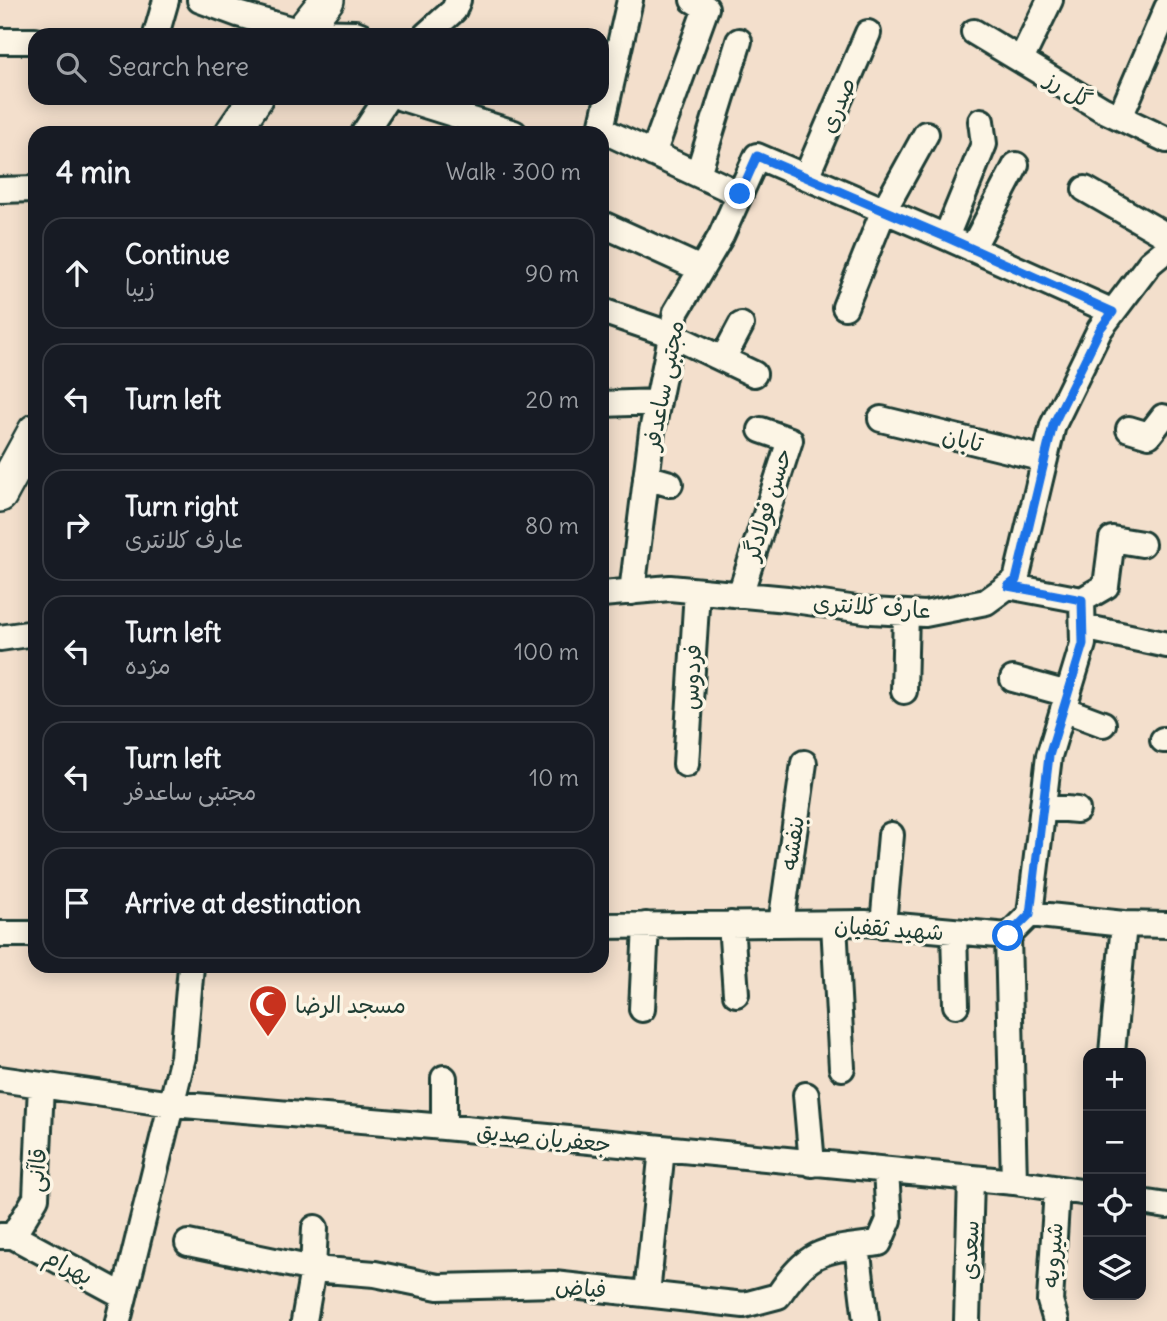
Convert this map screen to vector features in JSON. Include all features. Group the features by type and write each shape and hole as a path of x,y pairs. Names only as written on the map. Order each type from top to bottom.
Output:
{"main road":[{"path":"304,28 327,0"},
{"path":"237,126 251,105"},
{"path":"0,495 28,444"}],"street":[{"path":"158,28 166,0"},
{"path":"200,0 284,28"},
{"path":"434,28 454,10 458,0"},
{"path":"609,92 630,0"},
{"path":"653,154 706,8 693,0"},
{"path":"1021,60 1050,0"},
{"path":"1120,117 1167,8"},
{"name":"گل رز","path":"974,32 1120,117 1167,140"},
{"name":"صدری","path":"806,177 868,33"},
{"path":"0,41 28,41"},
{"path":"698,174 739,41"},
{"path":"369,126 382,105"},
{"path":"424,105 492,126"},
{"path":"601,126 606,105"},
{"path":"946,237 984,144 981,121"},
{"path":"845,307 884,210 926,134"},
{"path":"609,135 740,194"},
{"name":"مجتبی ساعدفر","path":"632,592 646,477 676,312 721,236 757,156 806,177"},
{"path":"972,249 1016,165"},
{"path":"806,177 1113,312"},
{"path":"0,190 28,189"},
{"path":"1084,190 1167,236"},
{"path":"609,227 701,270"},
{"path":"1008,586 1016,580 1053,425 1100,329 1150,263 1167,249"},
{"path":"609,313 672,335 754,374"},
{"path":"723,359 741,325"},
{"path":"609,404 658,402"},
{"path":"1129,429 1149,435 1166,414"},
{"name":"تابان","path":"881,419 1045,459"},
{"name":"حسن فولادگر","path":"740,595 790,440 761,430"},
{"path":"646,477 670,484"},
{"path":"1008,586 1082,600 1106,586 1112,539 1142,544"},
{"name":"عارف کلانتری","path":"609,594 670,588 925,614 986,602 1008,586"},
{"name":"فردوس","path":"686,764 696,591"},
{"path":"1014,1182 1008,936 1030,914 1049,756 1083,644 1082,600"},
{"path":"904,691 906,613"},
{"path":"1083,627 1167,645"},
{"path":"0,638 28,634"},
{"path":"1013,679 1065,701 1103,724"},
{"name":"بنفشه","path":"781,924 804,763"},
{"path":"1043,807 1077,810"},
{"path":"883,925 891,835"},
{"path":"1030,914 1124,924 1167,925"},
{"path":"834,923 842,1068"},
{"name":"شهید ثقفیان","path":"609,926 834,923 1008,936"},
{"path":"731,924 736,993"},
{"path":"1112,1048 1124,924"},
{"path":"642,1009 646,925"},
{"path":"954,932 956,1005"},
{"path":"0,934 28,934"},
{"path":"118,1321 183,1057 190,973"},
{"path":"443,1127 444,1078"},
{"name":"جعفریان صدیق","path":"0,1079 172,1104 1014,1182 1083,1192"},
{"name":"قاآنی","path":"6,1236 36,1198 41,1085"},
{"path":"806,1095 813,1164"},
{"path":"647,1294 662,1149"},
{"name":"فیاض","path":"188,1243 313,1269 375,1274 438,1287 554,1283 744,1305 778,1296 791,1276 813,1256 879,1243 889,1220 886,1171"},
{"name":"سعدی","path":"967,1321 971,1178"},
{"name":"شیرویه","path":"1056,1321 1050,1301 1057,1189"},
{"path":"1146,1203 1167,1206"},
{"path":"304,1321 313,1269 315,1228"},
{"name":"بهرام","path":"6,1236 124,1296"},
{"path":"857,1246 866,1321"}],"place":[{"name":"مسجد الرضا","path":"268,1038"}],"route":[{"path":"740,194 757,156 1113,312 1100,329 1053,425 1016,580 1008,586 1082,600 1083,644 1049,756 1030,914 1008,936"}]}
